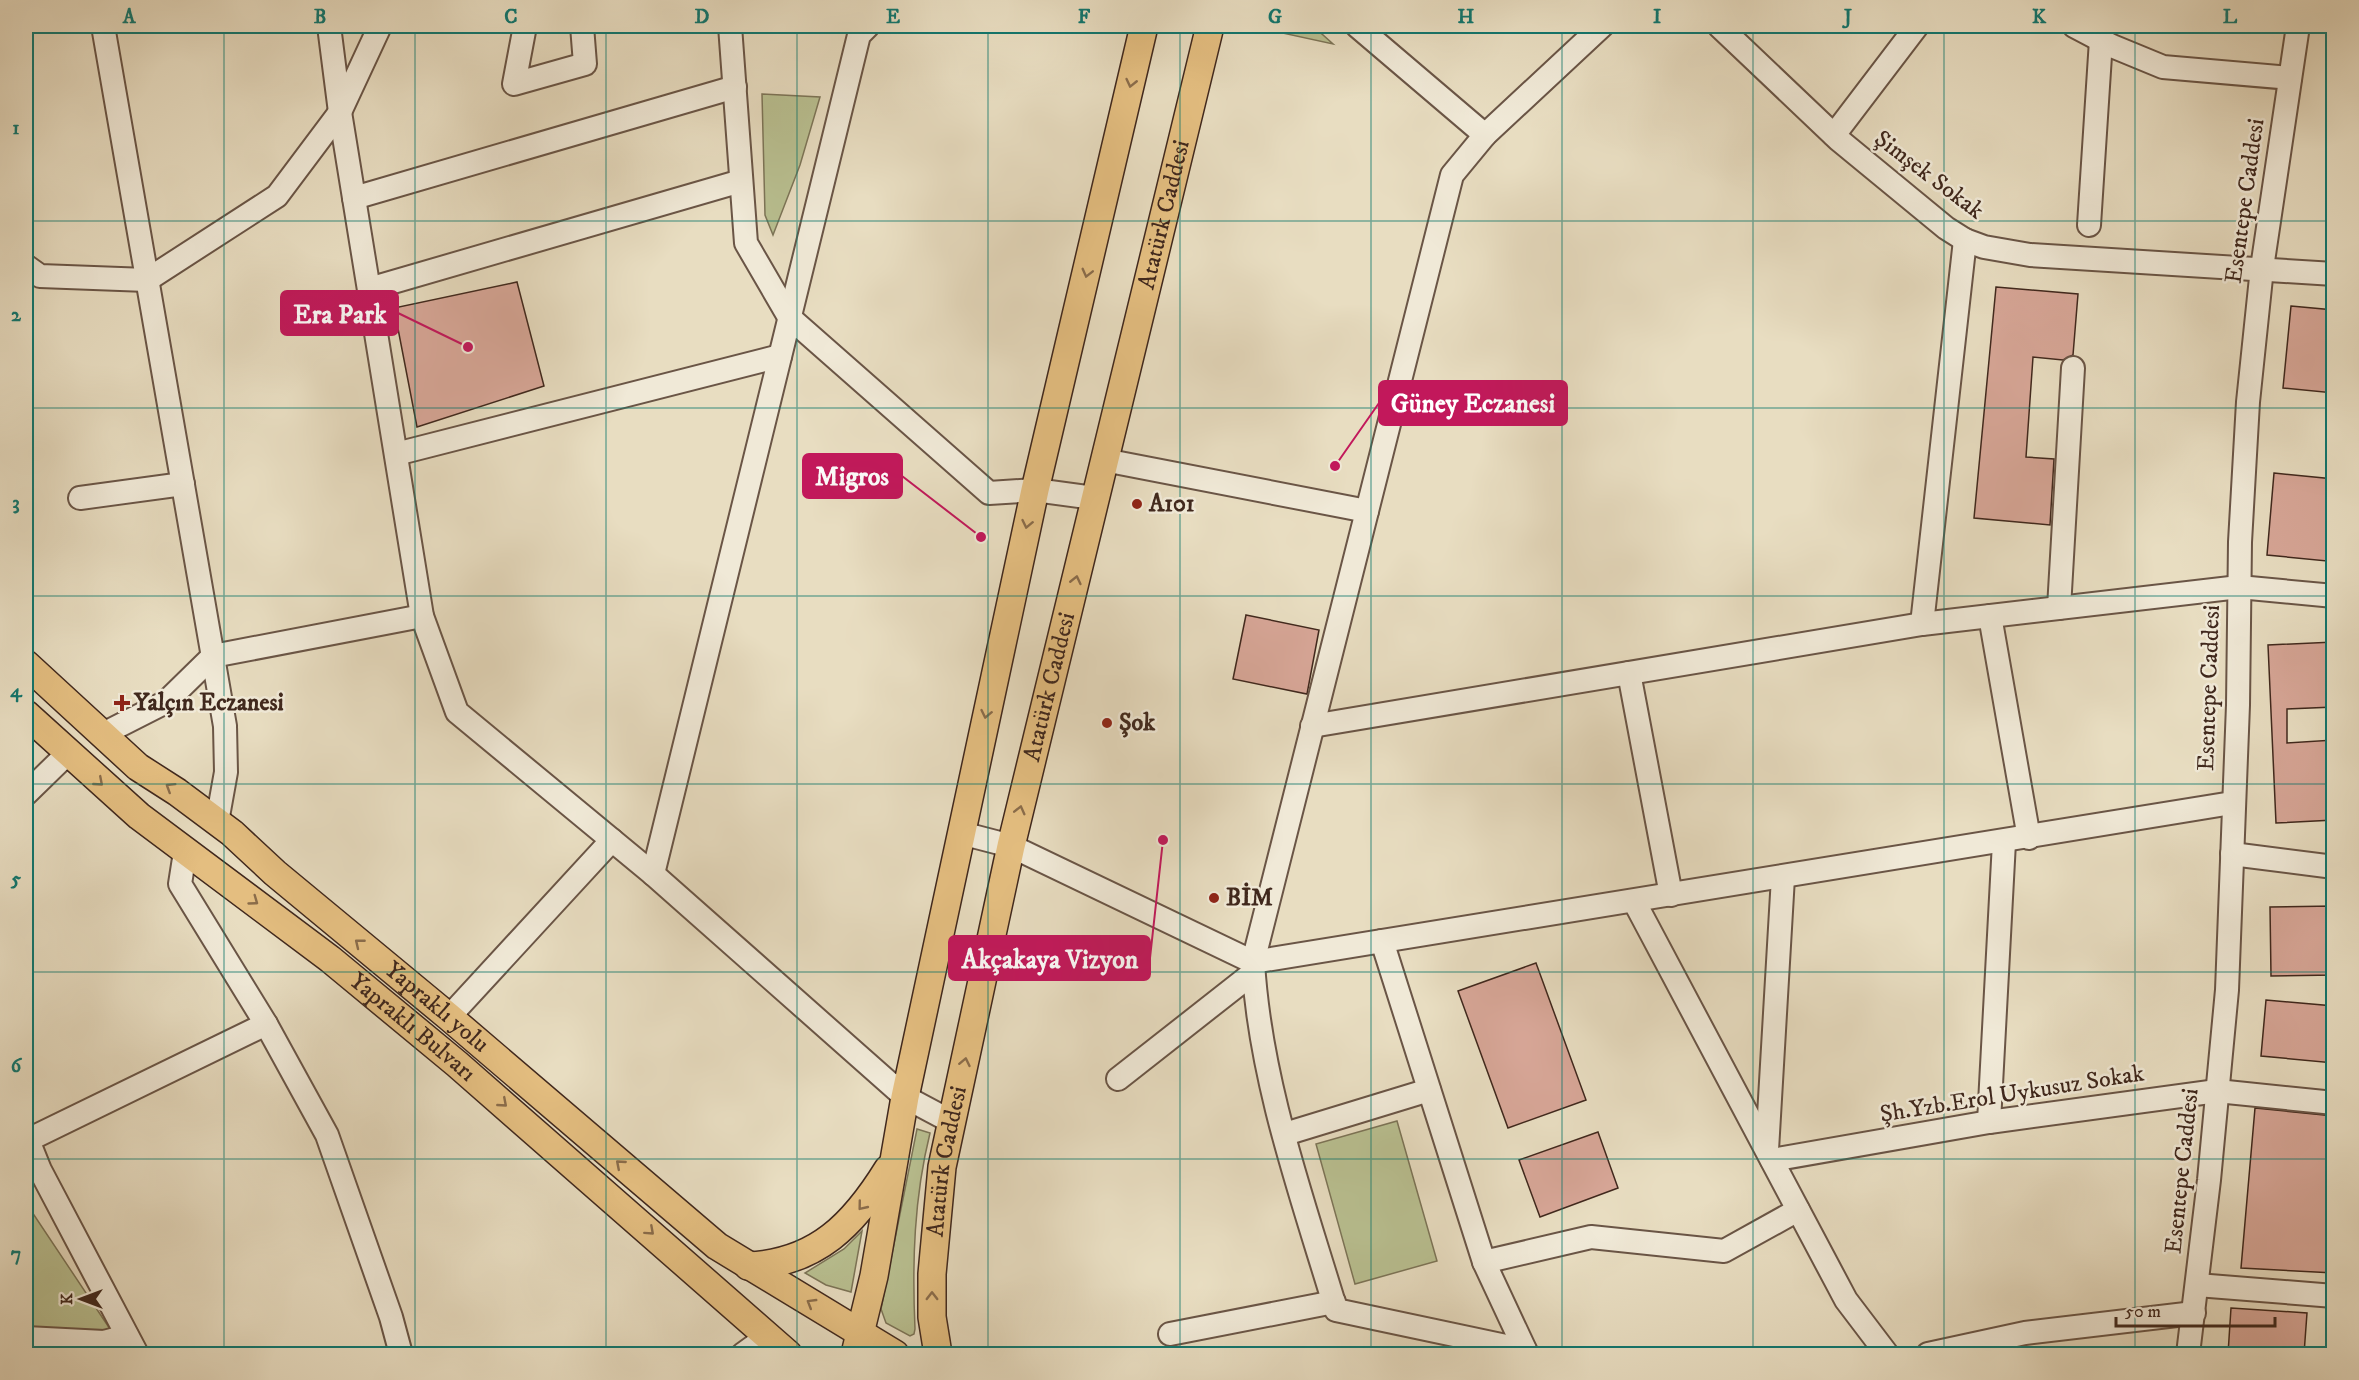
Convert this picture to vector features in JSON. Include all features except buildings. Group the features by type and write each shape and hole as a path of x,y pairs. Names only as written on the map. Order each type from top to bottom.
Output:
{"main road":[{"path":"895,1354 858,1344 905,1097 1035,490 1144,26"},
{"name":"Atatürk Caddesi","path":"938,1354 932,1317 932,1274 938,1193 952,1122 1011,846 1210,26"},
{"name":"Yapraklı yolu","path":"26,664 100,735 138,767 218,822 717,1246 858,1344"},
{"name":"Yapraklı Bulvarı","path":"26,714 182,850 330,959 457,1064 788,1354"},
{"path":"182,850 218,822"},
{"path":"207,868 218,822"},
{"path":"748,1266 785,1262 827,1240 863,1205 894,1157"}],"street":[{"path":"103,26 225,726 226,772 218,822"},
{"path":"329,26 340,112 422,615 457,712 653,874 905,1097 952,1122"},
{"path":"26,266 40,276 147,280 277,196 340,112 380,26"},
{"path":"525,26 514,84 585,64 582,26"},
{"path":"730,26 746,243 789,317 989,493 1035,490 1094,498"},
{"path":"653,874 859,35 868,26"},
{"path":"1357,26 1485,135"},
{"path":"1526,1352 1336,1310 1285,1134 1257,1020 1253,967 1452,175 1485,135 1602,26"},
{"name":"Şimşek Sokak","path":"1719,26 1834,135 1899,191 1965,240 1984,247 2030,255 2334,274"},
{"path":"1834,135 1917,26"},
{"path":"2074,26 2163,67 2290,78"},
{"name":"Esentepe Caddesi","path":"2188,1354 2227,990 2239,587 2248,402 2262,268 2298,26"},
{"path":"2089,225 2101,40"},
{"path":"354,198 735,87"},
{"path":"369,289 741,181"},
{"path":"1922,624 1965,240"},
{"path":"396,454 780,356"},
{"path":"2059,608 2073,368"},
{"path":"1104,460 1367,511"},
{"path":"80,498 183,484"},
{"path":"1312,726 1922,624 2239,587 2334,596"},
{"path":"100,735 166,702 213,656 422,615"},
{"path":"1990,616 2029,838"},
{"path":"1629,673 1671,895"},
{"path":"26,794 68,753"},
{"path":"1118,1079 1253,967 1382,941 2029,838 2232,803"},
{"path":"961,833 1011,846 1253,967"},
{"path":"449,1017 612,840"},
{"path":"1989,1122 2004,842"},
{"path":"182,850 180,884 266,1024 327,1135 391,1317 400,1354"},
{"path":"2232,854 2334,867"},
{"path":"1770,1156 1783,877"},
{"path":"1634,901 1846,1300 1887,1354"},
{"path":"1382,941 1484,1262 1526,1352"},
{"path":"132,1345 40,1170 27,1137 266,1024"},
{"path":"1285,1134 1429,1090"},
{"name":"Şh.Yzb.Erol Uykusuz Sokak","path":"1770,1156 1989,1122 2217,1091 2334,1103"},
{"path":"1484,1262 1591,1237 1724,1251 1798,1210"},
{"path":"2197,1285 2334,1296"},
{"path":"1170,1334 1334,1302"},
{"path":"1928,1354 2025,1333 2194,1313"},
{"path":"743,1354 768,1336"},
{"path":"26,1338 132,1345"}],"green space":[{"path":"1251,26 1313,26 1333,44"},
{"path":"762,94 820,97 800,165 773,235 765,215"},
{"path":"1397,1121 1437,1261 1355,1284 1316,1144"},
{"path":"917,1129 930,1133 917,1206 914,1255 915,1329 914,1334 910,1336 886,1323 881,1309"},
{"path":"26,1203 124,1350 126,1354 26,1354"},
{"path":"862,1231 851,1292 826,1285 805,1273 844,1249"}],"place":[{"name":"Era Park","path":"468,347"},
{"name":"Güney Eczanesi","path":"1335,466"},
{"name":"A101","path":"1137,504"},
{"name":"Migros","path":"981,537"},
{"name":"Yalçın Eczanesi","path":"122,703"},
{"name":"Şok","path":"1107,723"},
{"name":"Akçakaya Vizyon","path":"1163,840"},
{"name":"BİM","path":"1214,898"}]}
